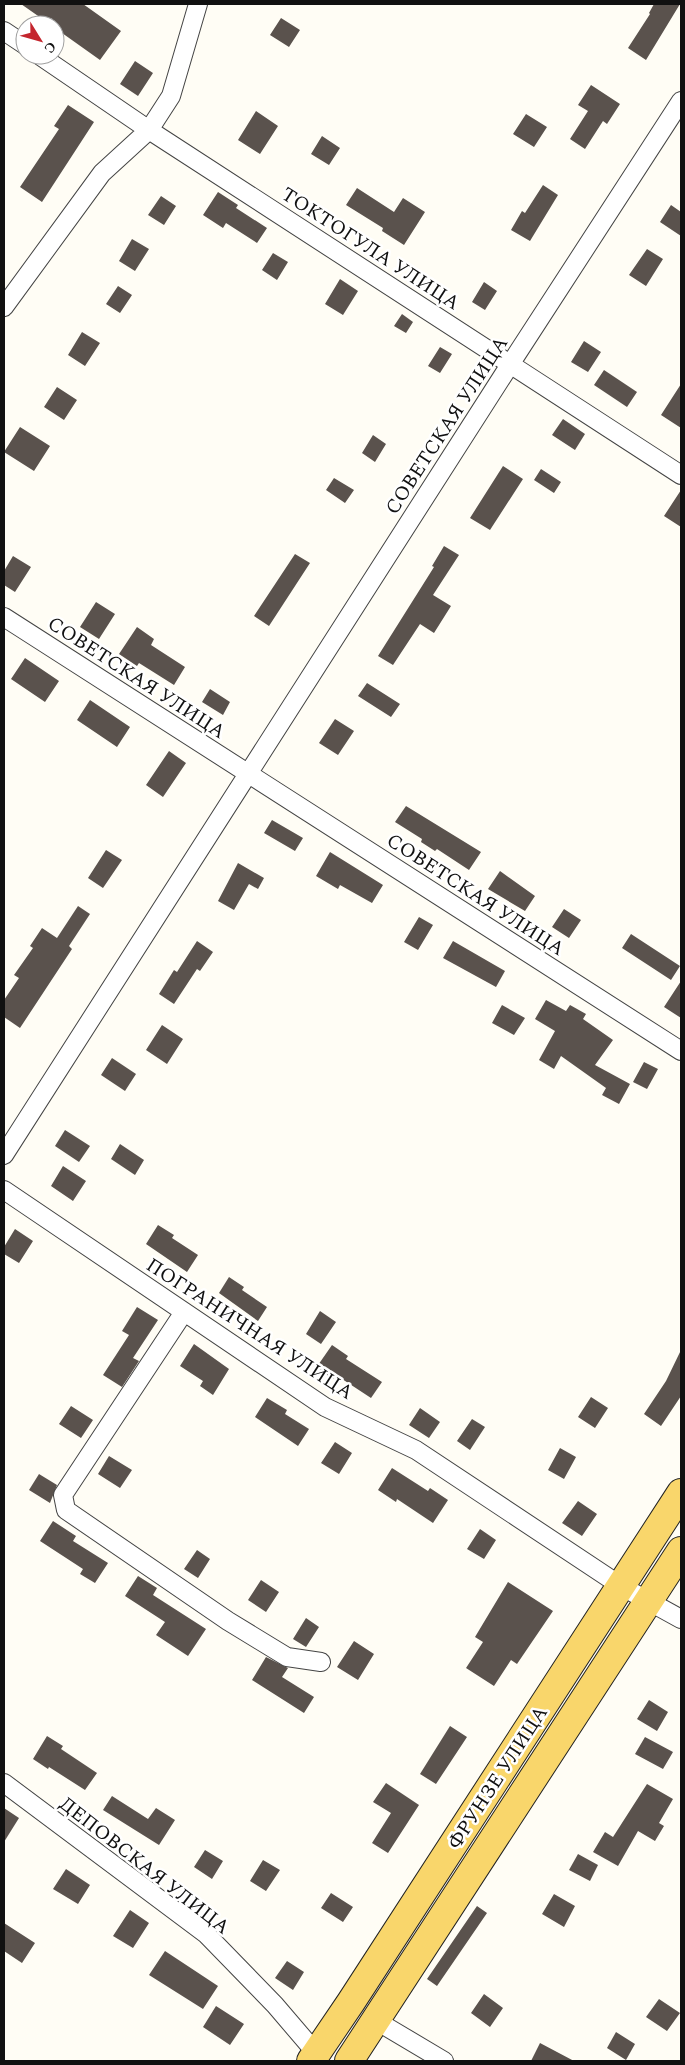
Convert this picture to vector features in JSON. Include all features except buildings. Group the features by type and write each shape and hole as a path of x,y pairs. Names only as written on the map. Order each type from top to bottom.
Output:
{"main road":[{"name":"ФРУНЗЕ УЛИЦА","path":"313,2057 352,2002 681,1492"},
{"name":"ФРУНЗЕ УЛИЦА","path":"349,2061 681,1551"}],"street":[{"path":"4,307 102,173 149,130 171,96 198,4"},
{"path":"4,31 15,38"},
{"name":"ТОКТОГУЛА УЛИЦА","path":"54,65 149,130 681,475"},
{"name":"СОВЕТСКАЯ УЛИЦА","path":"4,1154 681,101"},
{"name":"СОВЕТСКАЯ УЛИЦА","path":"4,617 681,1051"},
{"name":"ПОГРАНИЧНАЯ УЛИЦА","path":"4,1190 325,1407 416,1450 620,1586 681,1619"},
{"path":"184,1312 63,1495 66,1510 228,1621 287,1657 321,1662"},
{"name":"ДЕПОВСКАЯ УЛИЦА","path":"4,1783 206,1934 275,2005 313,2057"},
{"path":"375,2020 444,2061"}]}
